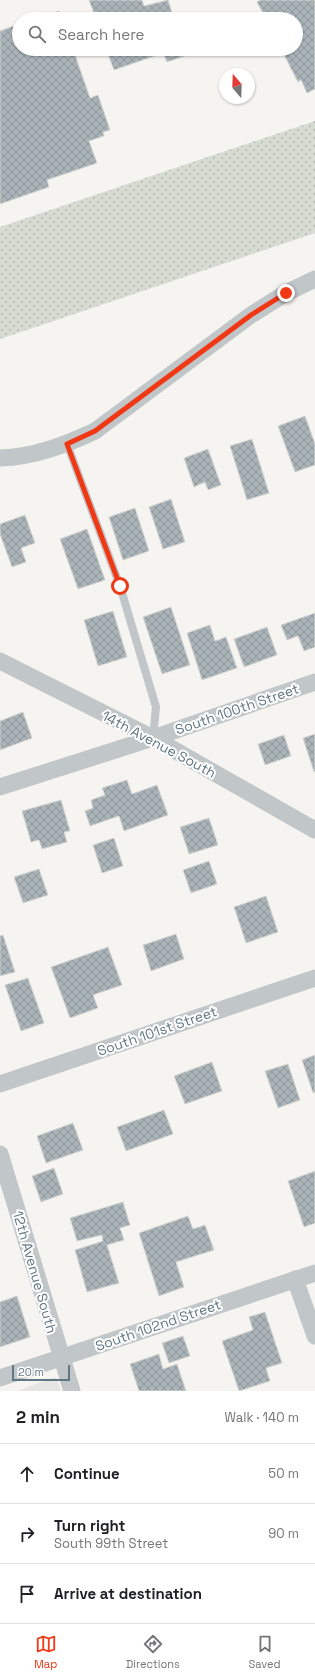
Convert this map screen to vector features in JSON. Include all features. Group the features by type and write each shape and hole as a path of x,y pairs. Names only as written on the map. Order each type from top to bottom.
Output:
{"street":[{"path":"0,458 38,453 67,444 101,426 251,315 286,293 315,279"},
{"name":"14th Avenue South","path":"0,661 153,738 315,830"},
{"name":"South 100th Street","path":"0,788 153,738 315,682"},
{"name":"South 101st Street","path":"0,1084 315,978"},
{"name":"12th Avenue South","path":"0,1154 60,1358 72,1391"},
{"name":"South 102nd Street","path":"0,1378 315,1272"},
{"path":"295,1279 315,1336"}],"lane":[{"path":"67,444 120,586 156,707 153,738"}],"shaded area":[{"path":"315,121 315,233 0,339 0,227"},
{"path":"56,1377 61,1391 17,1391"}],"building":[{"path":"89,0 142,0 144,6 168,0 172,12 93,12"},
{"path":"260,0 315,0 315,89 307,93 301,80 298,82 285,56 303,56 303,12 262,12 257,2"},
{"path":"12,27 12,56 75,56 90,98 98,95 110,130 103,132 104,136 89,141 97,163 47,180 49,187 0,204 0,31"},
{"path":"109,56 154,56 114,70"},
{"path":"164,56 184,56 167,62"},
{"path":"305,416 315,444 315,465 295,472 278,426"},
{"path":"252,439 269,493 247,500 230,446"},
{"path":"208,449 221,485 208,490 205,482 194,487 184,458"},
{"path":"171,499 185,542 163,549 149,507"},
{"path":"135,508 149,551 123,560 109,517"},
{"path":"25,515 35,543 21,548 26,562 12,567 0,534 0,524"},
{"path":"87,529 105,580 78,589 60,539"},
{"path":"171,607 190,665 162,674 143,617"},
{"path":"113,611 127,657 98,666 84,620"},
{"path":"315,613 315,647 304,651 298,636 287,640 281,625"},
{"path":"210,625 215,641 226,637 237,668 202,680 187,633"},
{"path":"267,627 277,655 244,667 234,639"},
{"path":"23,712 32,738 0,750 0,721"},
{"path":"315,734 315,771 314,772 303,738"},
{"path":"284,735 291,756 265,765 258,744"},
{"path":"127,780 132,794 157,785 168,815 124,831 119,816 90,826 85,811 93,808 91,800 105,795 102,788"},
{"path":"61,800 70,831 64,832 67,842 42,849 39,840 31,842 22,811"},
{"path":"209,818 218,845 189,854 180,827"},
{"path":"114,838 123,866 102,873 93,845"},
{"path":"209,861 217,884 191,893 183,870"},
{"path":"39,869 48,895 23,903 14,877"},
{"path":"266,896 278,932 246,943 234,907"},
{"path":"176,934 184,959 151,971 143,945"},
{"path":"3,935 15,972 0,976 0,936"},
{"path":"108,947 122,985 93,995 98,1008 70,1018 51,967"},
{"path":"28,978 44,1023 21,1031 5,985"},
{"path":"315,1055 315,1092 313,1093 302,1060"},
{"path":"212,1062 222,1091 185,1104 174,1076"},
{"path":"288,1064 300,1100 278,1108 265,1071"},
{"path":"164,1110 173,1134 126,1151 117,1127"},
{"path":"73,1123 83,1150 46,1163 37,1136"},
{"path":"54,1168 63,1194 41,1202 32,1176"},
{"path":"315,1171 315,1223 304,1227 288,1181"},
{"path":"123,1202 130,1225 120,1228 124,1240 107,1245 119,1283 87,1292 75,1250 103,1241 102,1235 77,1241 70,1218"},
{"path":"188,1216 193,1229 205,1225 214,1250 176,1262 184,1287 159,1296 139,1233"},
{"path":"17,1296 30,1337 0,1347 0,1302"},
{"path":"265,1312 282,1363 266,1368 270,1381 239,1391 222,1341 253,1330 249,1317"},
{"path":"183,1336 190,1356 169,1363 162,1343"},
{"path":"159,1354 163,1369 177,1364 186,1391 139,1391 130,1364"}],"route":[{"path":"120,586 67,444 95,431 251,315 286,293"}]}
